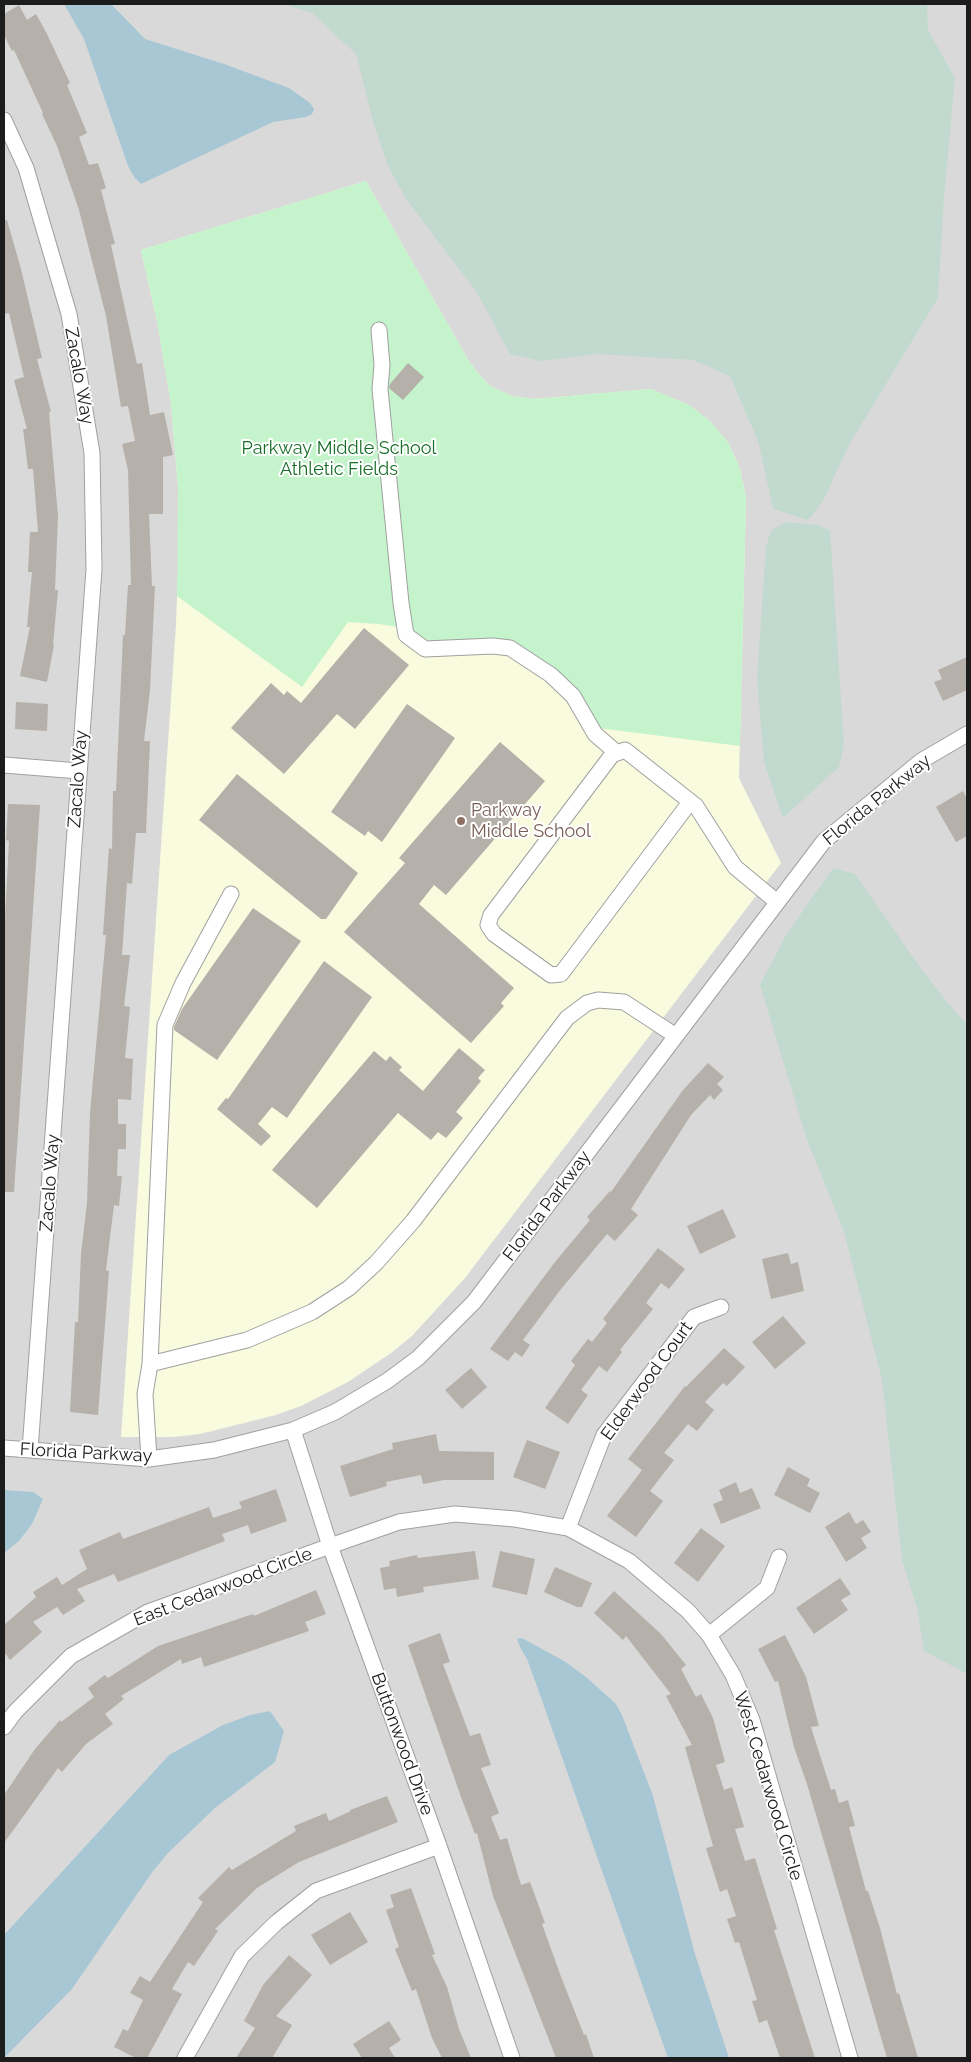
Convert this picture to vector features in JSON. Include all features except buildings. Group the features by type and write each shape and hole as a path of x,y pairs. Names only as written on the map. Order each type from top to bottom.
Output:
{"street":[{"name":"Zacalo Way","path":"4,120 26,168 69,314 92,453 94,568 30,1450"},
{"path":"379,330 382,365 380,389 401,603 406,635 425,649 493,646 510,648 551,676 573,696 595,734 617,753"},
{"name":"Florida Parkway","path":"4,1448 149,1459 214,1450 293,1430 335,1412 387,1381 418,1358 474,1302 824,841 921,762 967,734"},
{"path":"690,802 561,974 551,975 494,934 488,925 491,915 612,755 625,750 696,806 735,868 778,902"},
{"path":"4,765 79,772"},
{"path":"149,1459 145,1394 150,1364 165,1025 183,983 231,894"},
{"path":"150,1364 248,1340 312,1312 349,1288 376,1263 413,1221 567,1018 586,1002 598,1000 624,1002 676,1036"},
{"name":"Elderwood Court","path":"568,1528 604,1435 694,1316 721,1307"},
{"name":"Buttonwood Drive","path":"293,1430 330,1546 439,1846 512,2058"},
{"name":"West Cedarwood Circle","path":"330,1546 399,1522 455,1514 515,1519 568,1528 630,1561 688,1611 709,1635 733,1675 752,1720 850,2058"},
{"name":"East Cedarwood Circle","path":"4,1727 15,1712 71,1656 148,1612 330,1546"},
{"path":"709,1635 767,1588 779,1557"},
{"path":"185,2058 242,1956 277,1922 316,1891 439,1846"}],"shaded area":[{"path":"4,4 967,4 967,2058 4,2058"},
{"path":"283,4 927,4 928,30 955,78 944,198 938,298 849,445 823,501 808,520 773,509 759,444 730,376 693,360 598,354 540,361 510,354 476,291 406,199 388,166 373,122 356,54 312,13"},
{"name":"Parkway Middle School","path":"366,181 470,363 492,387 512,396 534,399 651,389 689,405 711,422 729,444 740,469 746,497 739,778 781,863 465,1278 412,1336 391,1353 348,1382 301,1406 276,1415 200,1434 174,1437 121,1437 176,624 179,543 178,487 171,404 157,321 141,250"},
{"path":"785,522 817,525 830,530 844,745 839,767 783,818 764,762 757,679 766,546 771,531"},
{"path":"833,868 855,874 922,970 957,1014 967,1023 967,1674 924,1651 917,1608 902,1560 882,1380 844,1232 807,1140 760,985 786,935"}],"green space":[{"name":"Parkway Middle School Athletic Fields","path":"366,181 470,363 492,387 512,396 534,399 651,389 689,405 711,422 729,444 740,469 746,497 740,746 598,728 510,643 443,645 414,635 410,629 379,624 348,622 302,687 177,596 178,487 171,404 157,321 141,250"}],"water":[{"path":"64,4 111,4 145,39 224,64 289,88 310,103 314,109 312,114 306,117 273,122 141,184 134,177 128,166 84,39"},
{"path":"4,1490 33,1492 43,1499 32,1524 19,1541 4,1553"},
{"path":"522,1638 564,1661 586,1677 616,1704 622,1715 653,1796 695,1954 729,2058 668,2058 539,1692 527,1659 517,1639"},
{"path":"270,1711 284,1731 275,1762 215,1808 168,1853 153,1871 72,1989 4,2058 4,1935 169,1755 223,1725 250,1715"}],"place":[{"name":"Parkway Middle School","path":"461,821"}]}
